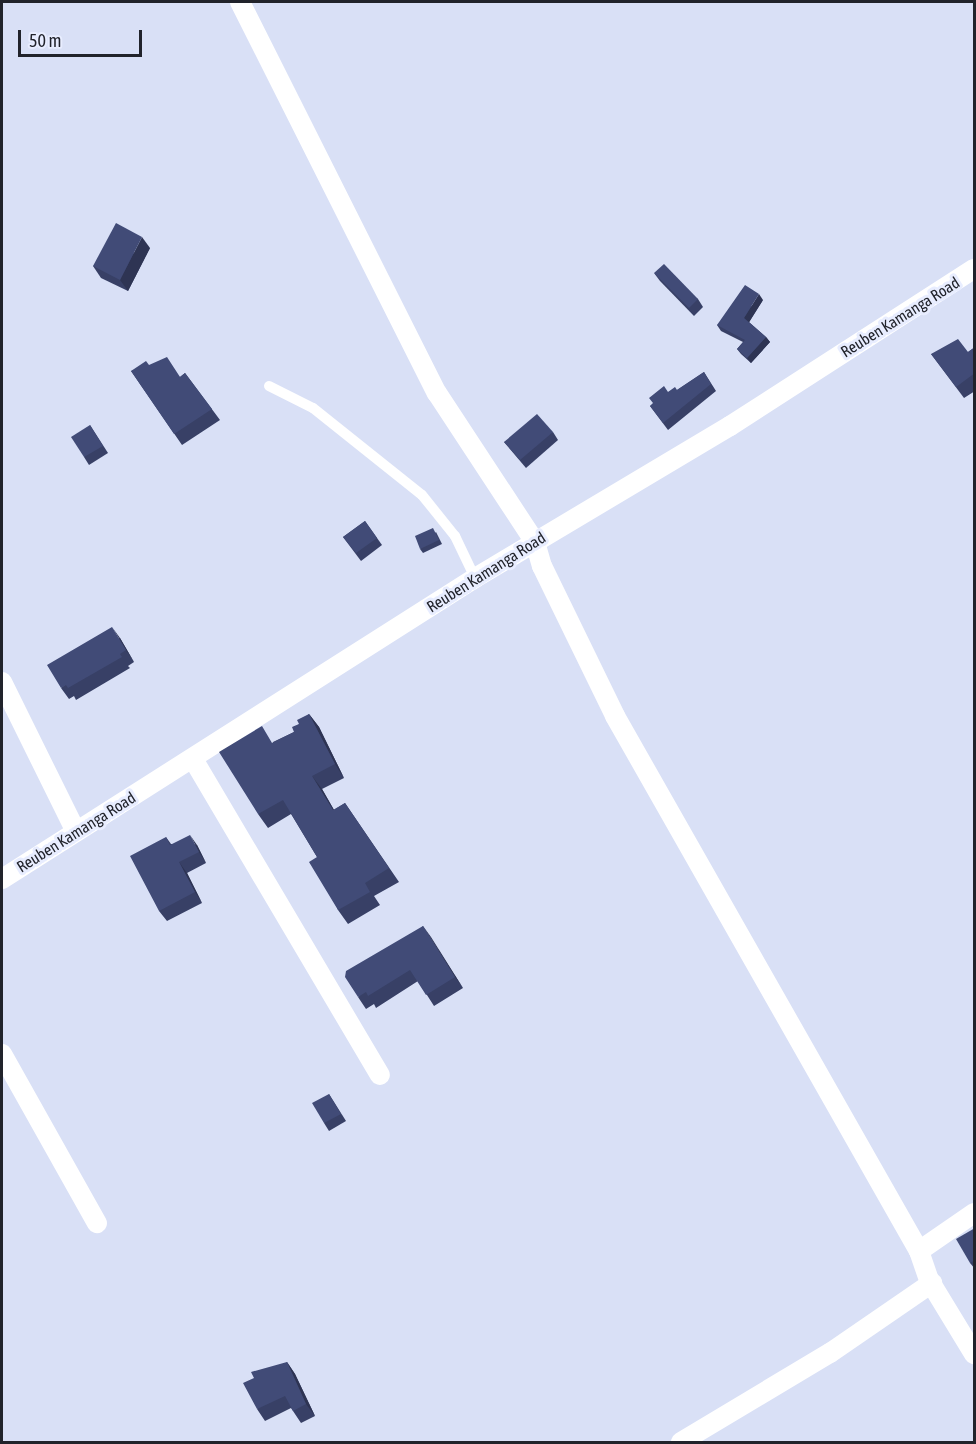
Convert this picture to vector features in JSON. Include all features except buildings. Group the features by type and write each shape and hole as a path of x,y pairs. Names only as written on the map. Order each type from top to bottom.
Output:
{"street":[{"path":"240,2 369,251 437,393 535,542 542,566 615,716 919,1251 932,1283 975,1354"},
{"name":"Reuben Kamanga Road","path":"2,879 475,578 730,426 975,269"},
{"path":"2,682 76,832"},
{"path":"193,759 380,1075"},
{"path":"2,1054 97,1223"},
{"path":"919,1251 975,1213"},
{"path":"681,1443 830,1353 932,1283"}],"lane":[{"path":"269,386 313,408 422,495 455,536 475,578"}]}
